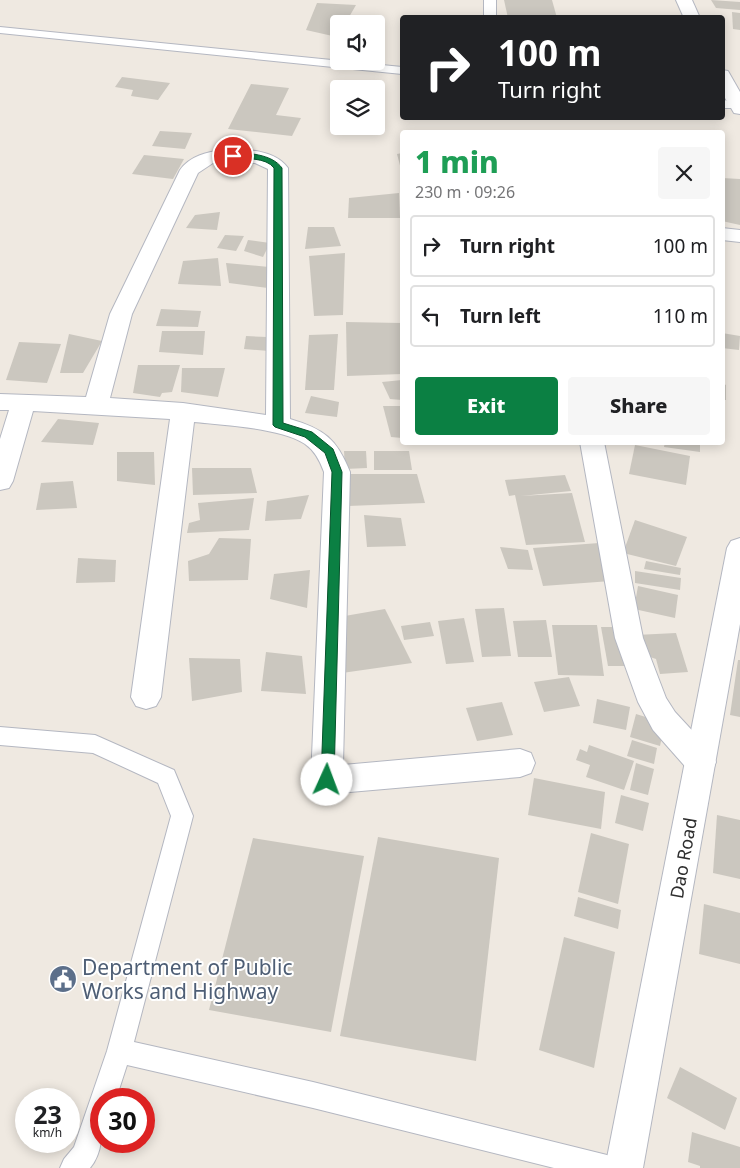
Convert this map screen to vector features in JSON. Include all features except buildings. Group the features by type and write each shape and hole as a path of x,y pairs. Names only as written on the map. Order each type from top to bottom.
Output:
{"street":[{"path":"684,0 691,15"},
{"path":"725,83 733,106"},
{"path":"96,405 121,314 190,170 198,163 214,158 233,156 262,158 274,162 278,168 278,425"},
{"path":"725,234 740,236"},
{"path":"0,481 12,403 96,405 183,411 278,425 309,435 329,451 337,472 327,780 520,763"},
{"path":"146,696 183,411"},
{"path":"593,445 629,638 634,654 653,702 664,722 700,762"},
{"name":"Dao Road","path":"624,1168 700,762 735,598 740,548"}],"lane":[{"path":"490,0 490,15"},
{"path":"0,30 400,71"},
{"path":"0,736 95,744 166,777 182,816 119,1051 107,1088"},
{"path":"119,1051 313,1094 607,1168"},
{"path":"74,1168 84,1155 90,1137"}],"place":[{"name":"Department of Public Works and Highway","path":"63,979"}],"route":[{"path":"233,156 262,158 274,162 278,168 278,425 309,435 329,451 337,472 327,780"}]}
